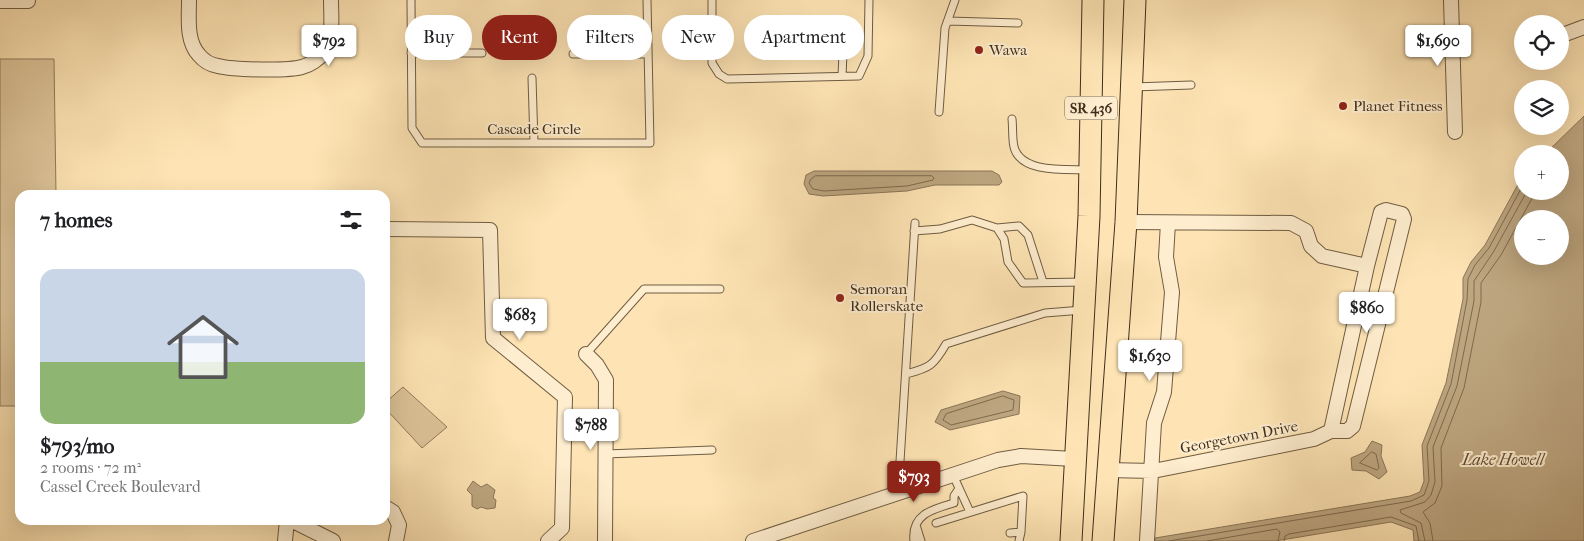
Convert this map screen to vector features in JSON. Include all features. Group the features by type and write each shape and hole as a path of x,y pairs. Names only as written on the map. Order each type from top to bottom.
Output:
{"main road":[{"name":"SR 436","path":"1071,541 1090,170 1093,0"},
{"name":"SR 436","path":"1103,541 1126,222 1135,0"}],"street":[{"path":"189,0 190,31 198,54 206,62 218,66 262,69 301,68 311,64 323,54 329,42 331,29 331,0"},
{"path":"1451,0 1455,132"},
{"path":"0,1 28,1"},
{"path":"1569,33 1584,27"},
{"name":"Georgetown Drive","path":"1107,470 1153,471 1314,439 1331,431 1347,431 1353,426 1404,219 1402,214 1386,210 1381,212 1367,266 1331,431"},
{"path":"1126,222 1168,224 1291,223 1306,231 1311,246 1322,256 1367,266"},
{"path":"1147,541 1153,471 1154,423 1164,392 1172,292 1166,256 1168,224"},
{"path":"390,229 490,230 493,338 565,397 562,528 548,541"},
{"path":"586,354 597,365 606,380 605,541"},
{"path":"753,541 998,460 1021,456 1074,459"},
{"path":"390,510 399,524 396,541"},
{"path":"285,541 287,525"},
{"path":"301,525 334,541"}],"lane":[{"name":"Cascade Circle","path":"411,0 411,15"},
{"name":"Cascade Circle","path":"647,0 647,15"},
{"path":"712,0 712,63 719,74 727,79 859,76 868,56 869,0"},
{"path":"939,112 945,28 955,0"},
{"path":"948,21 1018,23"},
{"path":"472,53 482,53"},
{"name":"Cascade Circle","path":"411,60 412,128 422,143 650,143 648,60"},
{"path":"842,76 843,60"},
{"path":"532,78 534,143"},
{"path":"1132,87 1191,85"},
{"path":"1012,119 1014,148 1022,159 1032,167 1090,170"},
{"path":"898,493 915,227 940,229 972,220 997,228 1018,226 1028,235 1044,282"},
{"path":"997,228 1004,239 1008,262 1023,284 1085,282"},
{"path":"586,354 644,289 720,289"},
{"path":"906,374 927,369 936,361 946,344 1045,313 1083,310"},
{"path":"606,454 712,450"},
{"path":"914,541 916,525 924,512 954,503 958,490 953,475"},
{"path":"958,490 963,493 970,512"},
{"path":"936,523 1023,496 1019,541"},
{"path":"916,525 921,541"},
{"path":"1010,533 1021,532"}],"shaded area":[{"path":"0,59 54,59 56,190 15,190 15,406 0,406"},
{"path":"403,387 447,427 422,448 390,413 390,398"}],"water":[{"name":"Lake Howell","path":"1584,116 1584,541 1414,541 1413,530 1391,522 1275,541 1155,541 1155,538 1410,496 1420,492 1424,481 1422,445 1446,383 1463,299 1463,278 1471,262 1485,245 1514,192 1514,200 1569,200 1569,145 1554,145 1564,135 1569,135 1569,131"},
{"path":"814,171 992,171 999,175 1002,182 999,185 935,185 907,191 823,196 809,194 804,184 806,175"},
{"path":"1003,391 1020,396 1019,414 950,430 935,422 941,410"},
{"path":"1372,441 1382,445 1381,456 1387,472 1379,479 1366,471 1352,470 1351,458 1365,452"},
{"path":"473,481 481,487 487,484 495,490 493,498 496,500 495,508 487,509 481,507 477,509 472,506 472,495 467,490"}],"place":[{"name":"Wawa","path":"979,50"},
{"name":"Planet Fitness","path":"1343,106"},
{"name":"Semoran Rollerskate","path":"840,298"}]}
